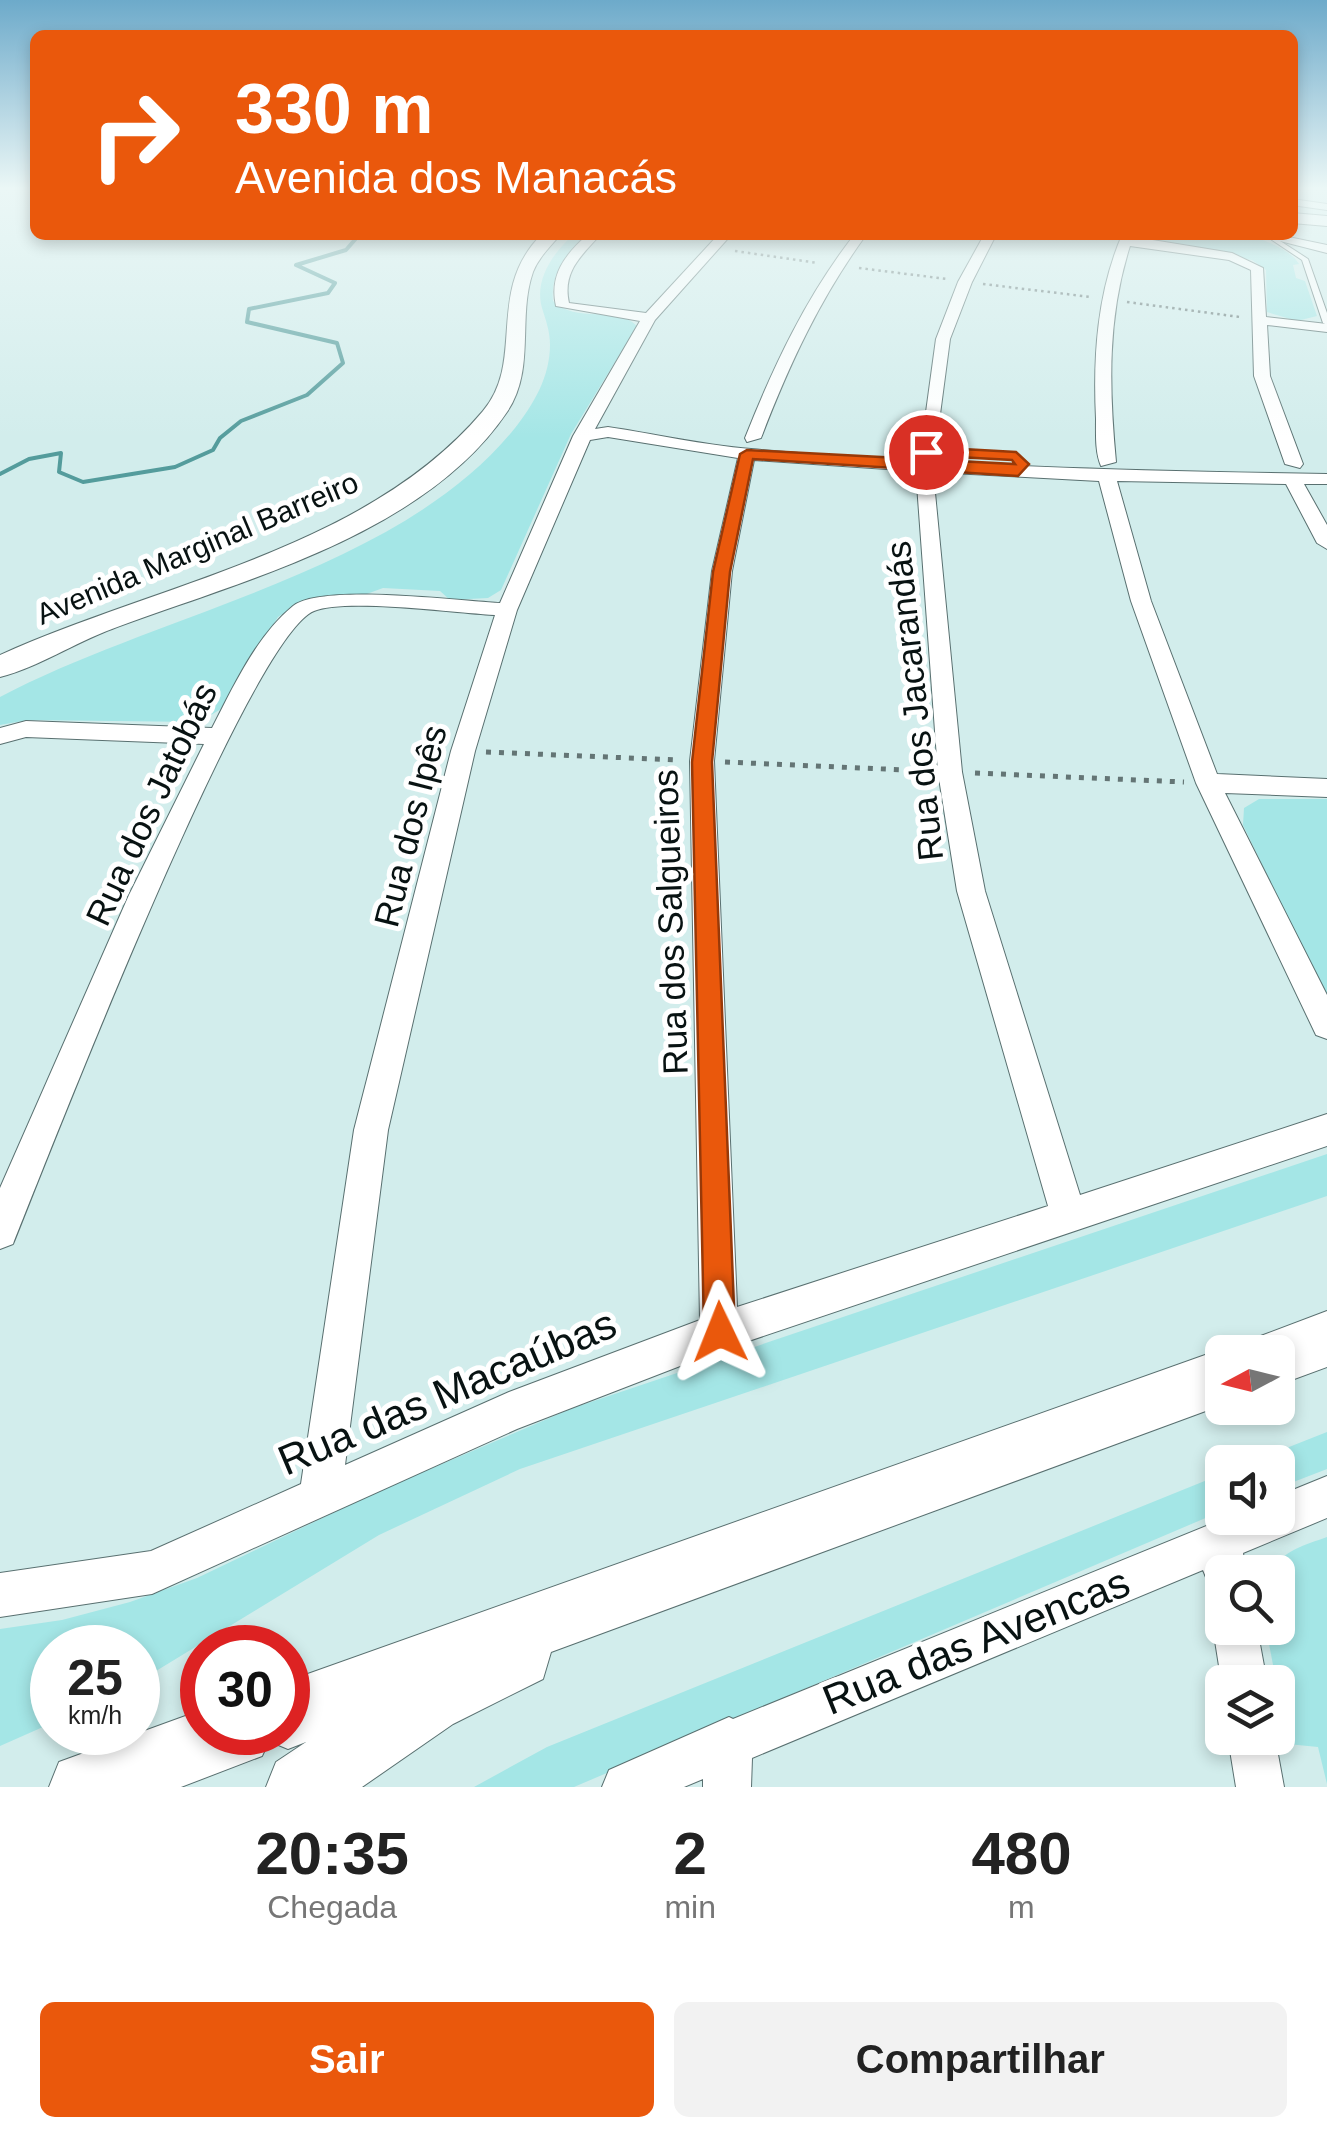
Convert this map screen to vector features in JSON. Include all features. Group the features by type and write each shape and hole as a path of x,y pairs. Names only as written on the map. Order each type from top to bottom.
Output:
{"street":[{"name":"Avenida Marginal Barreiro","path":"0,644 313,523 376,490 428,452 465,418 482,392 492,364 497,298 504,271"},
{"name":"Avenida Marginal Barreiro","path":"0,667 93,625 324,537 402,495 458,453 497,409 515,372 525,271"},
{"path":"562,271 558,293 563,306 649,318"},
{"name":"Rua dos Ipês","path":"320,1494 372,1130 462,751 507,610 587,425 649,318 692,271"},
{"name":"Rua dos Salgueiros","path":"720,1332 702,762 722,572 750,446 791,340 832,271"},
{"name":"Rua dos Jacarandás","path":"970,271 943,339 925,459 950,772 971,891 1068,1214"},
{"path":"1116,271 1106,299 1100,366 1107,469 1141,601 1208,784 1327,1026"},
{"path":"1256,271 1262,376 1293,472 1327,543"},
{"path":"1258,320 1327,326"},
{"path":"587,425 608,432 925,459 1107,469 1293,472 1327,479"},
{"path":"1293,472 1327,464"},
{"name":"Rua dos Jatobás","path":"0,1231 41,1125 218,736 282,622 302,607 334,601 507,610"},
{"path":"0,736 26,728 218,736"},
{"path":"1208,784 1327,788"},
{"name":"Rua das Macaúbas","path":"0,1595 152,1572 509,1412 720,1332 1327,1130"},
{"path":"1295,1351 1327,1339"},
{"path":"310,1707 709,1566 1205,1383"},
{"name":"Rua das Avencas","path":"1226,1555 1327,1497"},
{"name":"Rua das Avencas","path":"626,1787 728,1764 1205,1564"},
{"path":"301,1787 429,1700 709,1566"},
{"path":"84,1787 180,1753"},
{"path":"1255,1755 1260,1787"}],"lane":[{"path":"1309,271 1327,326"}],"path":[{"path":"462,751 1208,784"}],"shaded area":[{"path":"546,271 558,271 553,301 562,308 619,316 637,326 571,434 501,590 488,598 450,600 440,591 383,588 364,595 328,595 296,605 278,617 221,709 199,722 28,720 0,725 0,697 63,667 343,554 408,519 466,477 515,428 540,389 550,345 540,298"},
{"path":"1266,271 1294,271 1296,278 1305,281 1317,316 1297,321 1267,312"},
{"path":"1259,799 1327,799 1327,999 1243,825 1244,808"},
{"path":"1327,1154 1327,1196 520,1469 379,1535 231,1625 180,1625 180,1656 160,1669 160,1625 30,1625 30,1733 0,1746 0,1629 62,1620 130,1602 197,1578 381,1490 573,1408"},
{"path":"1327,1432 1327,1469 1295,1481 1294,1445"},
{"path":"1205,1481 1205,1518 574,1787 474,1787 547,1747"},
{"path":"1327,1537 1327,1784 1318,1747 1295,1745 1295,1665 1273,1665 1269,1645 1295,1645 1295,1555 1286,1555"}],"waterway":[{"path":"0,474 29,459 61,453 59,472 83,482 175,467 213,450 220,438 241,421 307,395 343,363 337,343 247,322 249,309 328,293 335,283 310,271"}],"route":[{"path":"720,1332 702,762 722,572 747,454 1018,471 1022,464 1016,456 926,452"}]}
